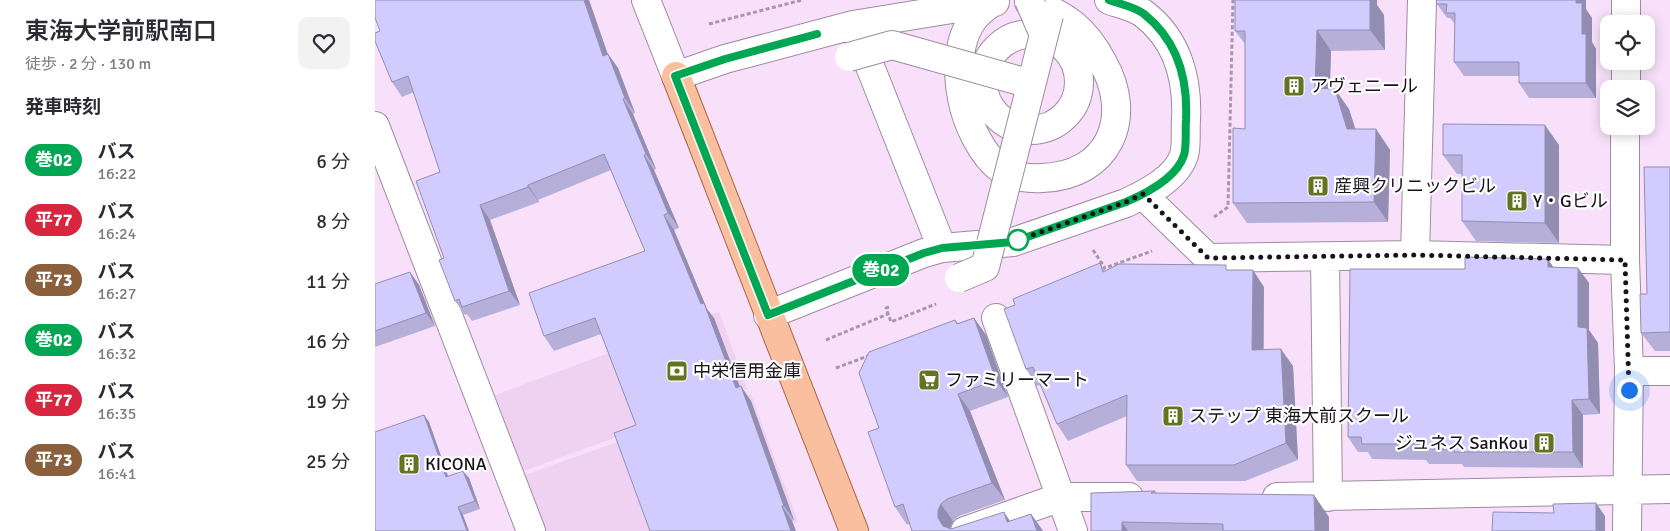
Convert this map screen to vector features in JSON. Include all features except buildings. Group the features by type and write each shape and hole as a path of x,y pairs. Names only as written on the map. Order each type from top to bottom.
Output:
{"main road":[{"path":"675,76 854,531"}],"street":[{"path":"645,0 675,76 725,59 853,25 1000,1"},
{"path":"1000,1 974,18 962,44 959,72 962,100 973,130 985,152 1002,170 1031,178 1052,178 1076,171 1096,159 1112,137 1118,110 1115,91 1113,81 1095,48 1074,24 1054,10 1023,0"},
{"path":"768,315 942,248 1013,242 1126,202 1143,194 1170,176 1184,155 1187,102 1182,70 1171,43 1143,14 1109,0"},
{"path":"1415,255 1422,0"},
{"path":"1626,0 1626,15"},
{"path":"1041,17 1058,42 1073,59 1080,81 1077,96 1071,110 1061,120 1047,128 1020,130 1004,122 993,112 985,99 982,85 983,71 990,56 1001,44 1014,36 1029,33 1041,17"},
{"path":"959,278 988,274 1031,84 1041,17"},
{"path":"853,25 942,248"},
{"path":"849,56 892,45 1031,84"},
{"path":"375,126 531,531"},
{"path":"1625,135 1625,260 1629,371 1627,531"},
{"path":"1143,194 1208,258 1415,255 1625,260"},
{"path":"1325,257 1327,497"},
{"path":"996,318 1073,531"},
{"path":"1629,371 1670,371"},
{"path":"1249,497 1670,489"},
{"path":"965,531 1061,497 1150,497"}],"path":[{"path":"709,24 802,0"},
{"path":"1211,219 1228,207 1233,0"},
{"path":"1089,244 1105,268"},
{"path":"886,308 891,322"},
{"path":"826,340 889,314"}],"shaded area":[{"path":"719,312 747,389 524,471 495,395"},
{"path":"751,394 798,522 772,531 545,531 525,475"}],"bus line":[{"name":"巻02","path":"817,34 725,59 675,76 768,315 924,253 942,248 1013,242 1126,202 1143,194 1170,176 1184,155 1187,102 1182,70 1171,43 1143,14 1109,0"}],"place":[{"name":"アヴェニール","path":"1294,86"},
{"name":"産興クリニックビル","path":"1318,186"},
{"name":"Y・Gビル","path":"1517,201"},
{"name":"中栄信用金庫","path":"677,371"},
{"name":"ファミリーマート","path":"929,380"},
{"name":"ステップ 東海大前スクール","path":"1173,416"},
{"name":"ジュネス SanKou","path":"1544,443"},
{"name":"KICONA","path":"409,464"}],"route":[{"path":"1018,240 1013,242 1126,202 1143,194 1208,258 1415,255 1625,260 1629,390"}]}
